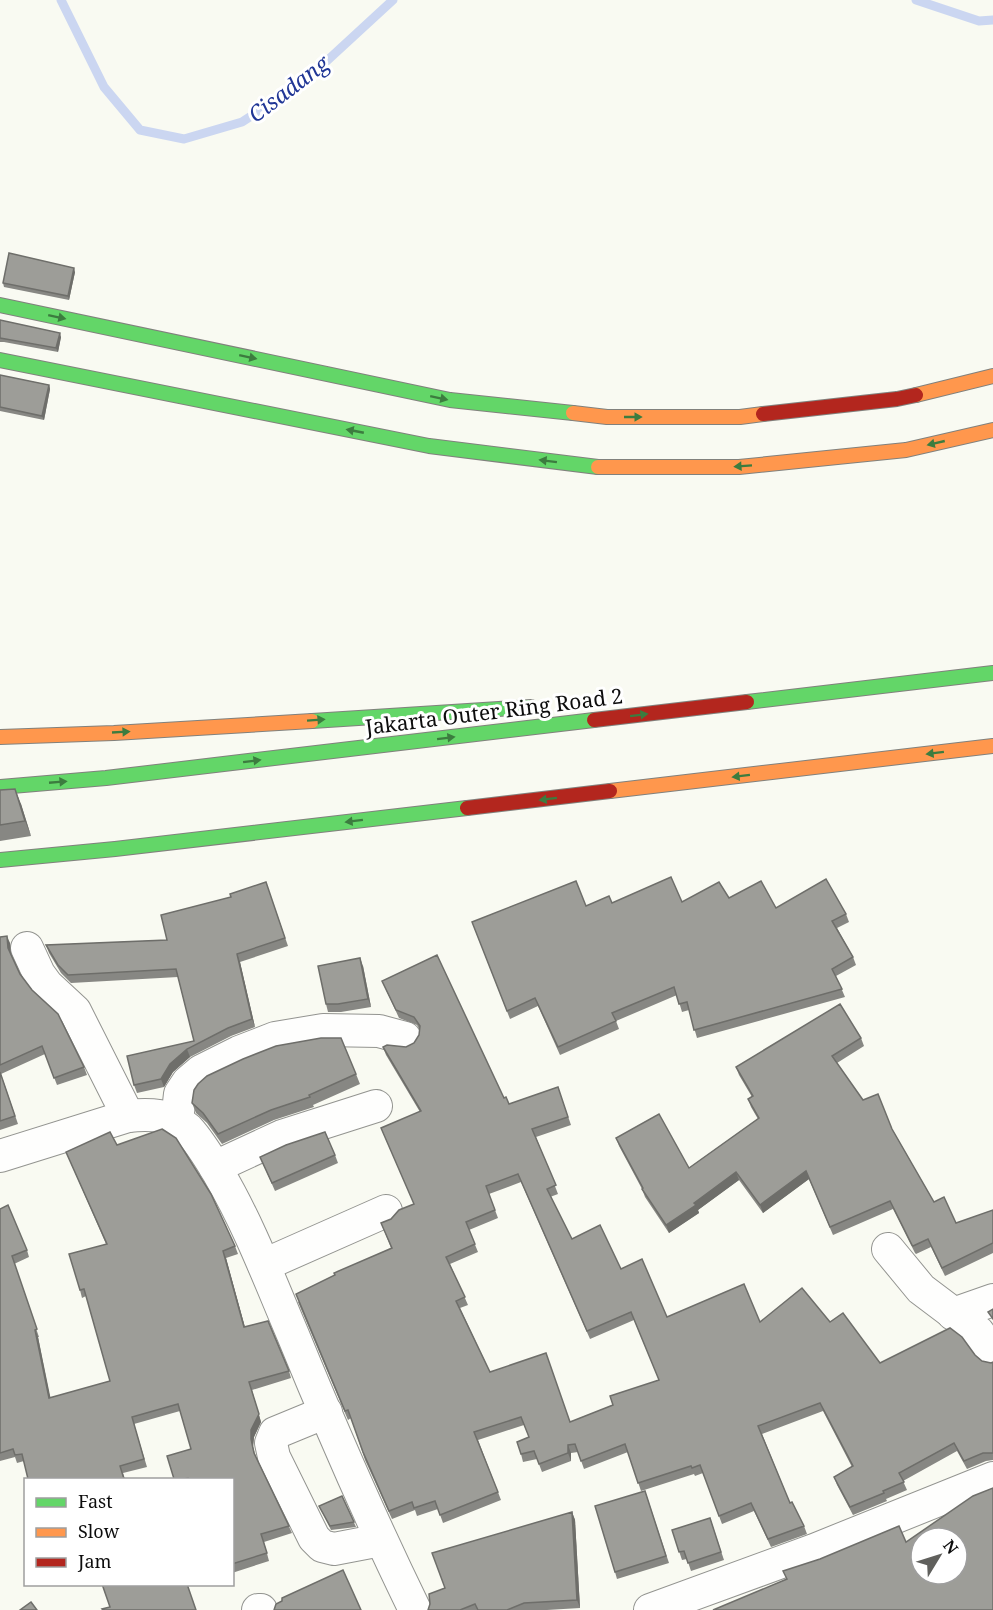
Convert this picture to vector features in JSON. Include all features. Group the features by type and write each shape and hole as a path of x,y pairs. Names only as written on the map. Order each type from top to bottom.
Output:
{"highway":[{"path":"0,305 450,400 607,417 741,417 897,399 993,376"},
{"path":"0,360 429,446 595,467 739,467 906,450 993,430"},
{"name":"Jakarta Outer Ring Road 2","path":"0,788 106,778 993,673"},
{"path":"651,699 902,684"},
{"path":"0,737 114,733 544,706"},
{"path":"0,860 127,848 993,746"}],"street":[{"path":"27,948 39,974 47,985 75,1011 128,1116"},
{"path":"177,1121 180,1094 188,1082 201,1071 239,1052 275,1038 332,1030 379,1031 405,1038"},
{"path":"215,1167 282,1136 376,1106"},
{"path":"0,1156 128,1116 148,1114 177,1121 198,1142 231,1194 264,1265 381,1540 415,1610"},
{"path":"264,1265 386,1211"},
{"path":"888,1249 921,1289 978,1332 993,1353"},
{"path":"953,1314 993,1300"},
{"path":"326,1412 275,1433 271,1443 274,1456 310,1531 319,1544 326,1548 338,1549 381,1540"},
{"path":"650,1610 814,1551 993,1478"}],"building":[{"path":"9,253 74,268 68,296 3,283"},
{"path":"0,320 60,333 56,348 0,338"},
{"path":"0,375 49,385 42,416 0,407"},
{"path":"15,789 25,821 0,825 0,790"},
{"path":"671,877 682,902 719,882 729,898 761,881 776,908 826,879 846,914 832,921 853,957 832,969 842,989 694,1030 687,1002 679,1004 674,987 612,1013 616,1021 558,1047 535,998 507,1011 472,922 576,881 586,906 609,896 612,903"},
{"path":"266,882 285,938 237,954 252,1019 228,1028 187,1049 170,1064 161,1079 134,1085 127,1056 194,1041 176,969 68,975 58,965 46,945 167,940 161,915 231,897 230,894"},
{"path":"7,936 8,948 20,974 32,990 58,1014 84,1067 54,1078 42,1046 0,1065 0,937"},
{"path":"437,955 504,1098 506,1097 509,1104 558,1087 568,1117 532,1129 556,1185 547,1189 572,1239 600,1225 621,1269 642,1259 667,1317 744,1284 760,1322 802,1288 830,1322 843,1313 880,1363 950,1328 962,1337 982,1361 993,1362 993,1453 983,1453 964,1461 954,1443 899,1473 904,1482 850,1507 834,1477 853,1466 820,1403 758,1426 790,1503 792,1502 804,1526 768,1539 751,1503 719,1516 700,1465 638,1483 625,1444 581,1461 575,1444 568,1445 568,1453 539,1464 534,1451 521,1454 517,1442 529,1437 521,1417 474,1432 498,1492 440,1515 435,1501 414,1508 412,1502 389,1511 363,1452 348,1410 345,1411 296,1294 335,1275 334,1273 392,1248 381,1223 391,1219 399,1210 414,1204 381,1128 421,1111 383,1047 387,1045 406,1047 414,1043 419,1035 420,1026 414,1017 396,1010 382,981","holes":["518,1174 587,1331 631,1312 659,1380 610,1396 613,1405 570,1422 546,1353 490,1372 456,1301 465,1297 446,1257 475,1244 466,1222 495,1210 486,1186"]},
{"path":"360,958 368,999 326,1004 318,966"},
{"path":"840,1004 861,1038 832,1056 863,1100 878,1094 892,1129 934,1202 944,1197 956,1223 993,1210 993,1243 942,1268 928,1239 912,1245 890,1201 830,1227 806,1171 760,1205 736,1172 694,1203 696,1205 666,1225 642,1189 616,1138 659,1114 689,1168 759,1118 748,1099 753,1096 736,1067"},
{"path":"321,1038 341,1038 356,1074 309,1095 310,1097 271,1110 218,1134 203,1113 192,1103 194,1090 207,1076 276,1046"},
{"path":"0,1072 15,1116 0,1121"},
{"path":"162,1129 176,1138 211,1194 235,1246 223,1251 244,1327 268,1321 289,1371 249,1382 259,1414 251,1430 254,1453 289,1526 261,1534 267,1553 234,1563 234,1478 174,1478 167,1456 191,1449 178,1404 132,1417 144,1459 120,1466 124,1478 28,1478 22,1454 15,1455 13,1449 0,1453 0,1209 8,1205 27,1250 12,1256 37,1329 35,1330 49,1398 110,1381 84,1289 80,1290 69,1254 107,1244 66,1152 110,1132 117,1145"},
{"path":"325,1132 335,1155 272,1183 260,1157 286,1145"},
{"path":"993,1309 993,1319 988,1312"},
{"path":"993,1488 993,1610 713,1610 787,1579 783,1571 820,1559 899,1526 906,1542 909,1540 909,1586 969,1586 969,1526 929,1526 973,1496"},
{"path":"645,1491 666,1556 615,1572 595,1506"},
{"path":"342,1496 354,1522 330,1526 319,1506"},
{"path":"572,1512 577,1600 524,1603 507,1610 478,1610 475,1604 460,1610 428,1610 429,1594 445,1588 432,1553"},
{"path":"710,1518 721,1552 688,1563 684,1551 679,1552 672,1530"},
{"path":"343,1570 361,1610 274,1610 282,1598"},
{"path":"103,1586 188,1586 196,1610 102,1609 110,1607"},
{"path":"31,1602 37,1610 20,1610"}],"waterway":[{"name":"Cisadang","path":"61,0 104,87 140,130 184,139 242,122 305,81 393,0"},
{"name":"Cisadang","path":"916,0 979,21 993,20"}],"traffic: fast":[{"path":"0,305 450,400 573,413"},
{"path":"0,360 429,446 598,467"},
{"path":"747,702 993,673"},
{"path":"312,721 531,707"},
{"path":"0,787 106,778 594,720"},
{"path":"0,860 467,808"}],"traffic: slow":[{"path":"916,395 993,376"},
{"path":"573,413 607,417 740,417 763,414"},
{"path":"598,467 739,467 906,450 993,430"},
{"path":"0,737 114,733 312,721"},
{"path":"610,791 993,746"}],"traffic: jam":[{"path":"763,414 916,395"},
{"path":"594,720 747,702"},
{"path":"467,808 610,791"}]}
